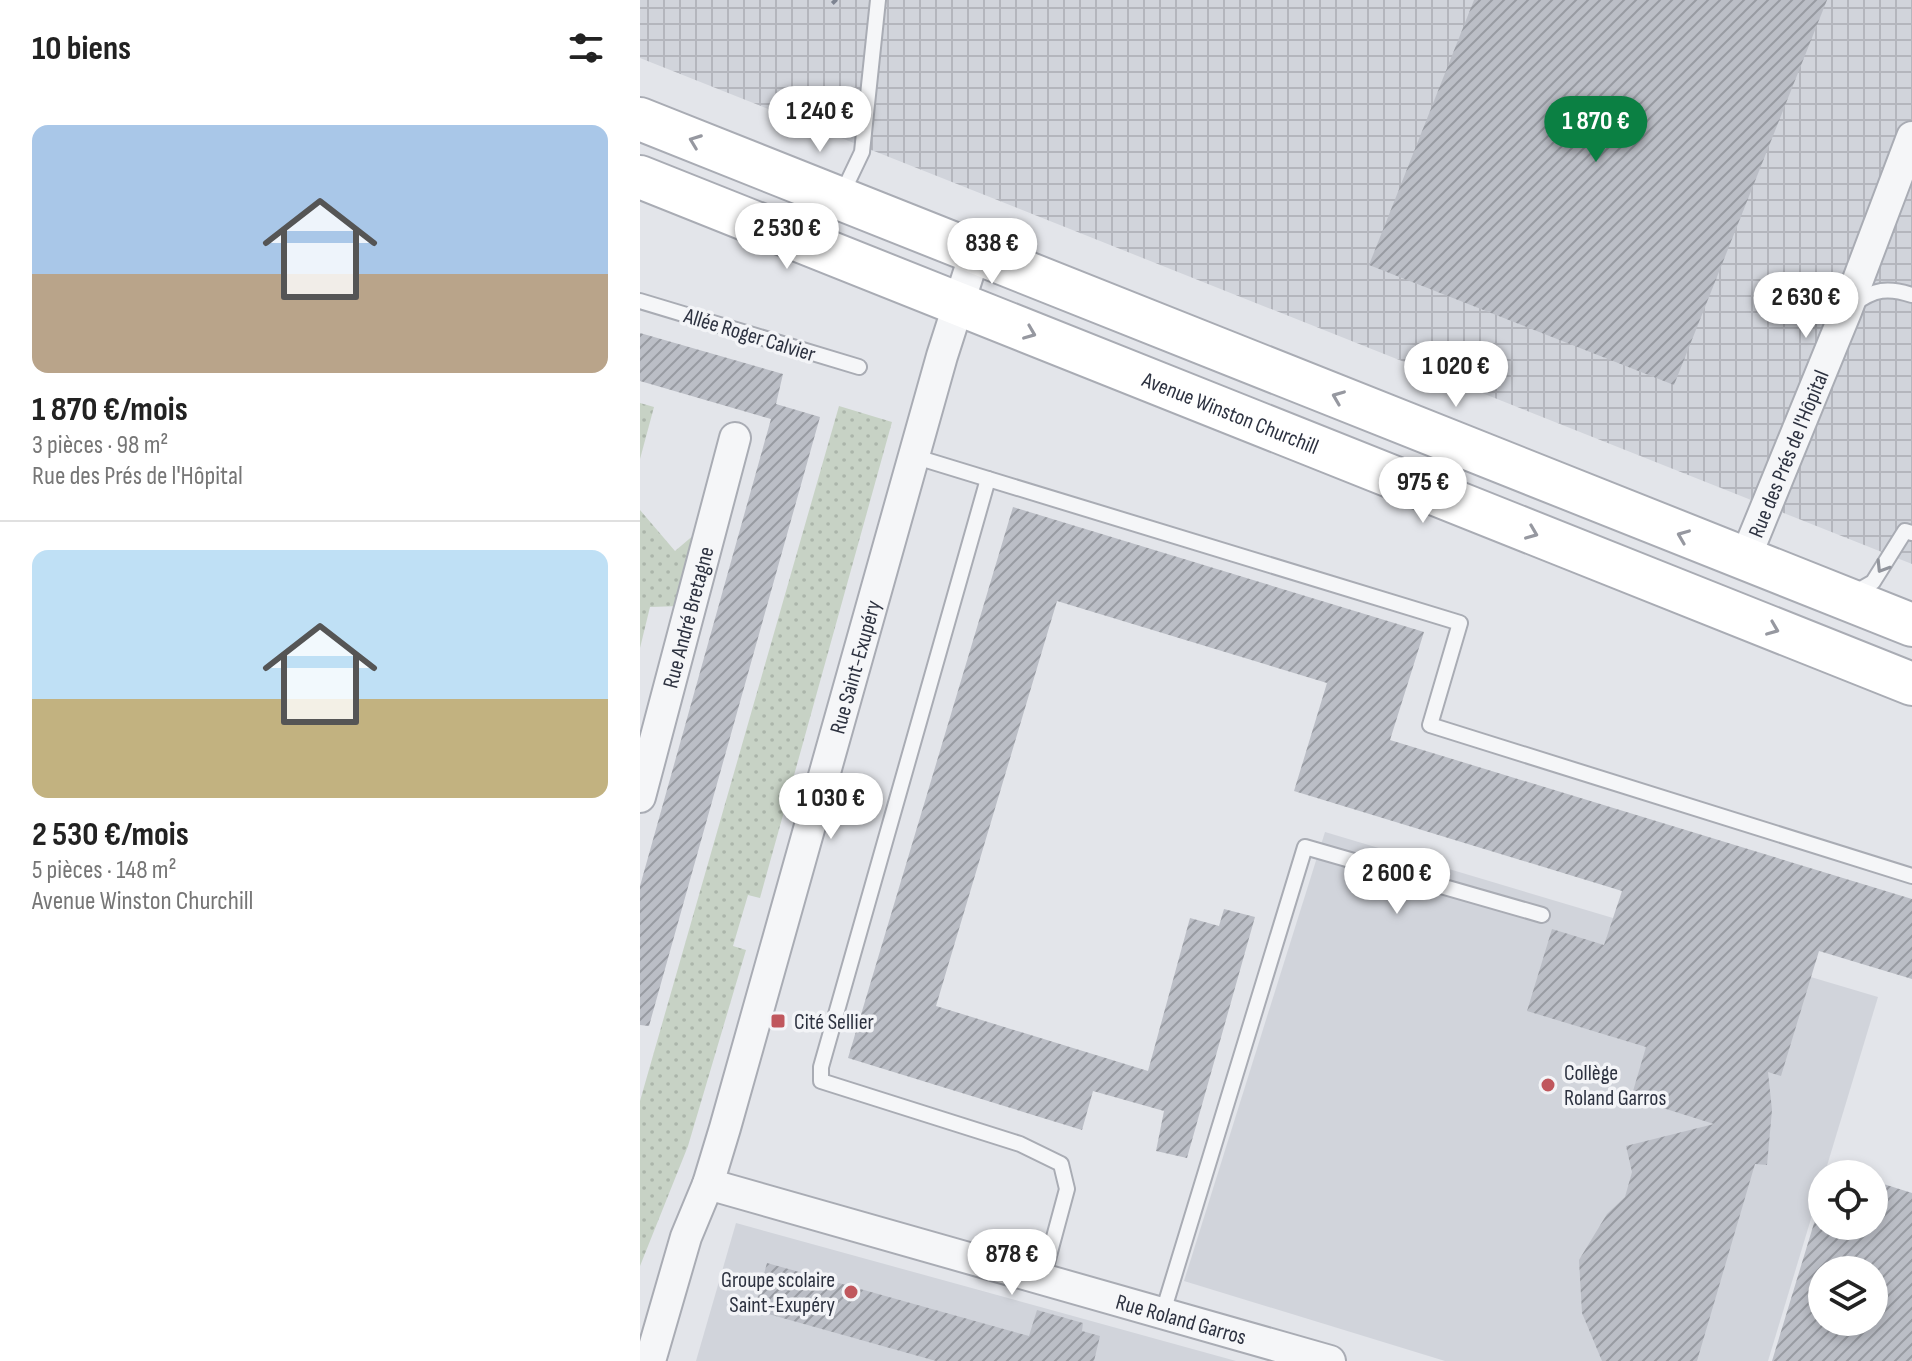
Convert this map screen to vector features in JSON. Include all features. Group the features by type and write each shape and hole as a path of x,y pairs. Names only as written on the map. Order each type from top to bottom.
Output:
{"main road":[{"path":"640,119 976,250 1744,561 1912,625"},
{"name":"Avenue Winston Churchill","path":"640,177 1912,684"}],"street":[{"name":"Rue des Prés de l'Hôpital","path":"1744,561 1847,309 1912,137"},
{"path":"1882,212 1912,199"},
{"name":"Rue Saint-Exupéry","path":"650,1361 686,1237 708,1184 913,456 976,250"},
{"name":"Rue André Bretagne","path":"640,797 652,711 735,438"},
{"name":"Rue Roland Garros","path":"708,1184 1330,1361"}],"lane":[{"path":"840,198 862,152 878,0"},
{"path":"1847,309 1869,292 1892,288 1912,295"},
{"name":"Allée Roger Calvier","path":"640,301 859,367"},
{"path":"913,456 1460,623 1430,725 1912,876"},
{"path":"988,479 821,1067 821,1081 1020,1144 1061,1164 1067,1189 1043,1278"},
{"path":"1845,599 1873,582 1905,531 1912,533"},
{"path":"1163,1312 1305,847 1542,915"}],"shaded area":[{"path":"640,0 1912,0 1912,564 640,58"},
{"path":"640,403 654,407 640,459"},
{"path":"839,406 892,422 760,898 748,895 733,946 746,950 688,1146 640,1266 640,1101"},
{"path":"640,510 675,551 695,534 680,606 650,607 640,648"},
{"name":"Collège Roland Garros","path":"1325,832 1878,997 1829,1160 1808,1160 1808,1229 1768,1361 1445,1361 1184,1281"},
{"name":"Groupe scolaire Saint-Exupéry","path":"736,1223 1236,1361 696,1361"}],"building":[{"path":"1474,0 1827,0 1674,385 1369,265"},
{"path":"640,333 783,374 776,404 820,417 649,1026 640,1025 640,886 771,419 640,381"},
{"path":"1013,507 1424,632 1390,740 1912,899 1912,979 1819,951 1781,1076 1768,1072 1772,1110 1767,1165 1755,1164 1697,1361 1602,1361 1582,1313 1579,1260 1607,1214 1625,1197 1632,1172 1626,1146 1714,1124 1631,1098 1646,1047 1527,1011 1552,929 1604,945 1622,891 1294,791 1327,683 1057,601 936,1006 1148,1071 1190,918 1219,926 1224,909 1255,917 1187,1158 1156,1151 1164,1111 1093,1091 1082,1130 848,1058"},
{"path":"1888,1185 1912,1193 1912,1361 1772,1361 1809,1240 1888,1240"},
{"path":"767,1263 1029,1336 1037,1310 1083,1323 1082,1331 1100,1336 1094,1361 936,1361 754,1310"}],"railway":[{"path":"833,0 839,6"}],"place":[{"name":"Cité Sellier","path":"778,1021"},
{"name":"Collège Roland Garros","path":"1548,1085"},
{"name":"Groupe scolaire Saint-Exupéry","path":"851,1292"}]}
